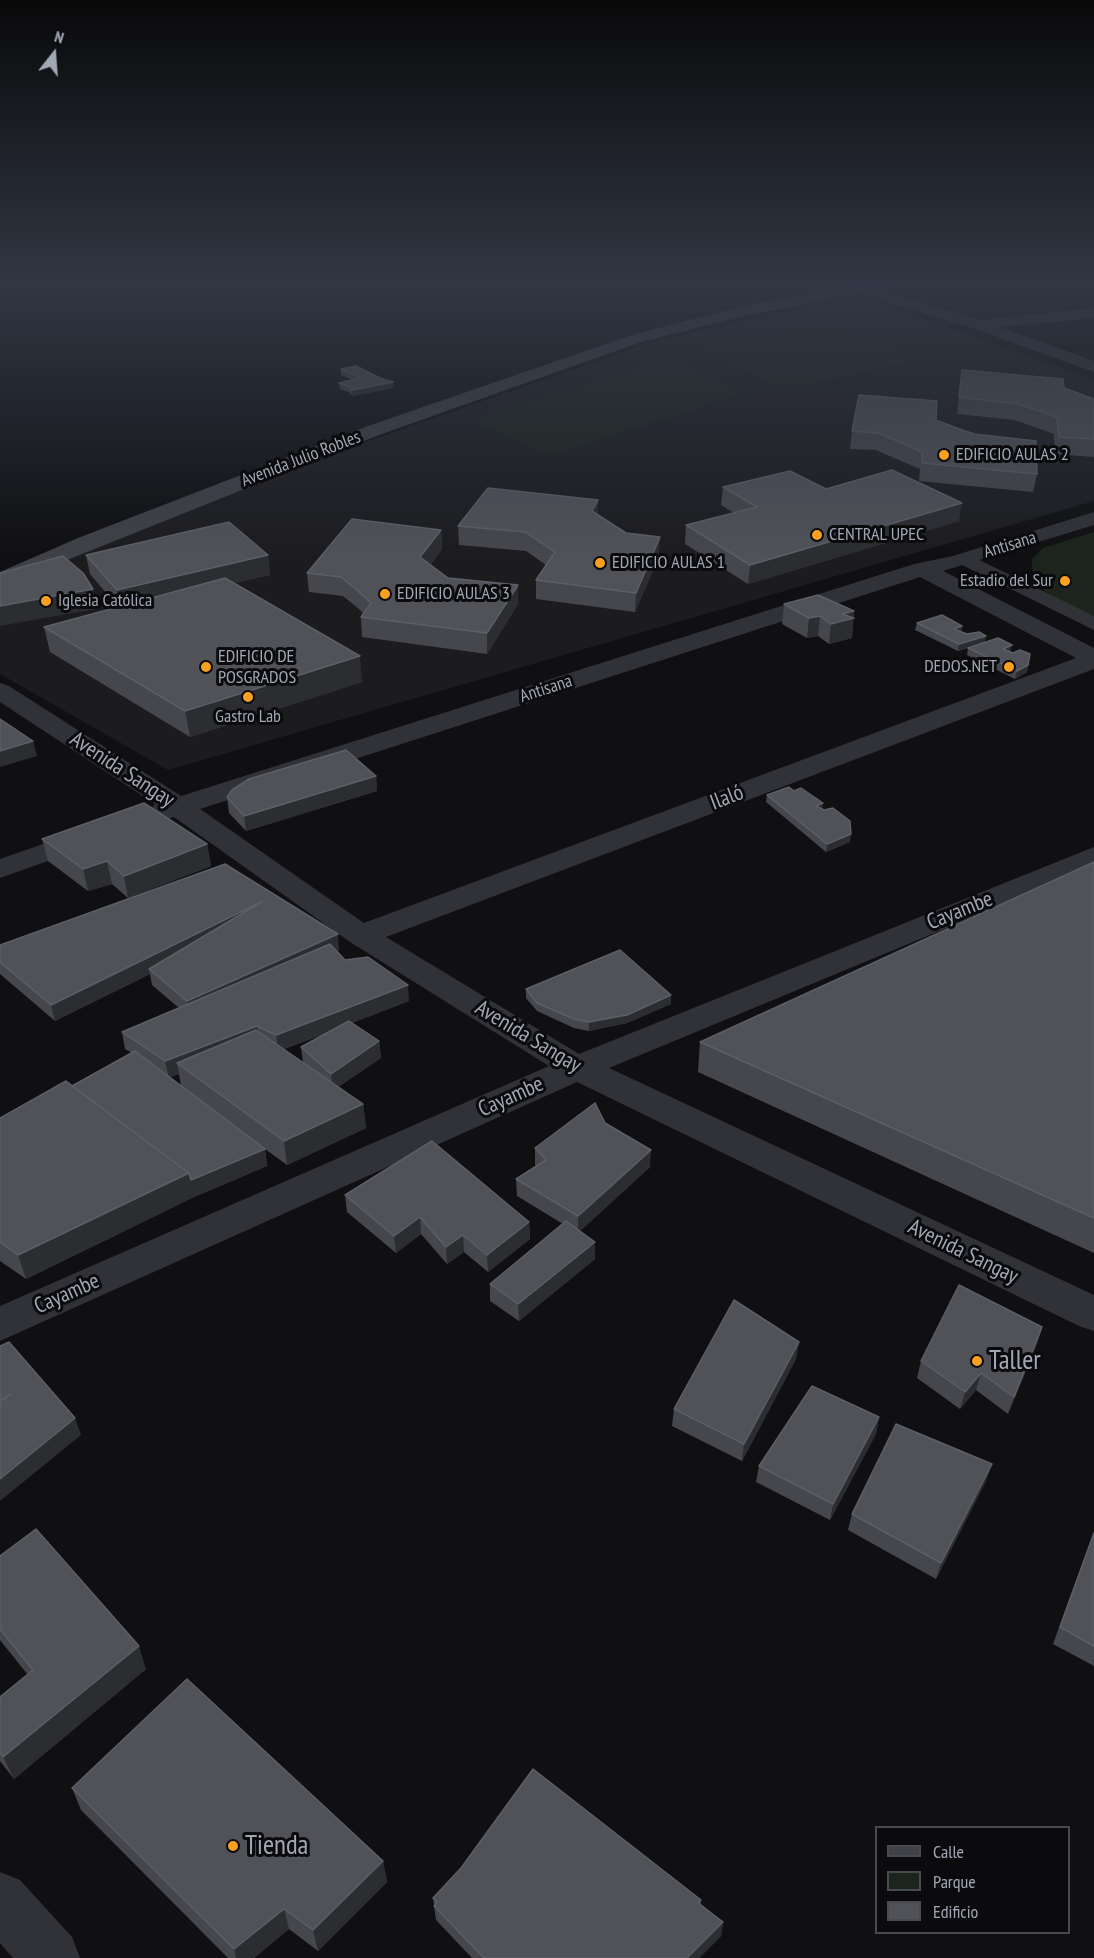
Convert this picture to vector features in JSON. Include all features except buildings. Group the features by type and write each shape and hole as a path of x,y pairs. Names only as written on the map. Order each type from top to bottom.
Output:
{"main road":[{"name":"Avenida Julio Robles","path":"271,451 483,375"},
{"name":"Avenida Julio Robles","path":"0,580 86,543 372,431 528,375"}],"street":[{"name":"Antisana","path":"0,869 177,806 922,569 964,559 1094,518"},
{"path":"964,559 1094,624"},
{"path":"922,569 1094,659"},
{"name":"Ilaló","path":"361,935 1094,659"},
{"name":"Avenida Sangay","path":"0,691 177,806 361,935 577,1068 1094,1314"},
{"name":"Cayambe","path":"0,1324 577,1068 1094,856"},
{"path":"0,1900 51,1958"}],"shaded area":[{"path":"556,375 1081,375 1094,380 1094,501 168,770 0,674 0,586 135,528 377,438"}],"green space":[{"path":"612,375 707,375 743,393 550,456 472,420"},
{"path":"755,375 848,375 800,386 776,385"},
{"name":"Estadio del Sur","path":"1094,532 1094,616 1061,602 1043,590 1033,571 1032,559 1043,548"}],"place":[{"name":"EDIFICIO AULAS 2","path":"944,455"},
{"name":"CENTRAL UPEC","path":"817,535"},
{"name":"EDIFICIO AULAS 1","path":"600,563"},
{"name":"Estadio del Sur","path":"1065,581"},
{"name":"EDIFICIO AULAS 3","path":"385,594"},
{"name":"Iglesia Católica","path":"46,601"},
{"name":"EDIFICIO DE POSGRADOS","path":"206,667"},
{"name":"DEDOS.NET","path":"1009,667"},
{"name":"Gastro Lab","path":"248,697"},
{"name":"Taller","path":"977,1361"},
{"name":"Tienda","path":"233,1846"}]}
